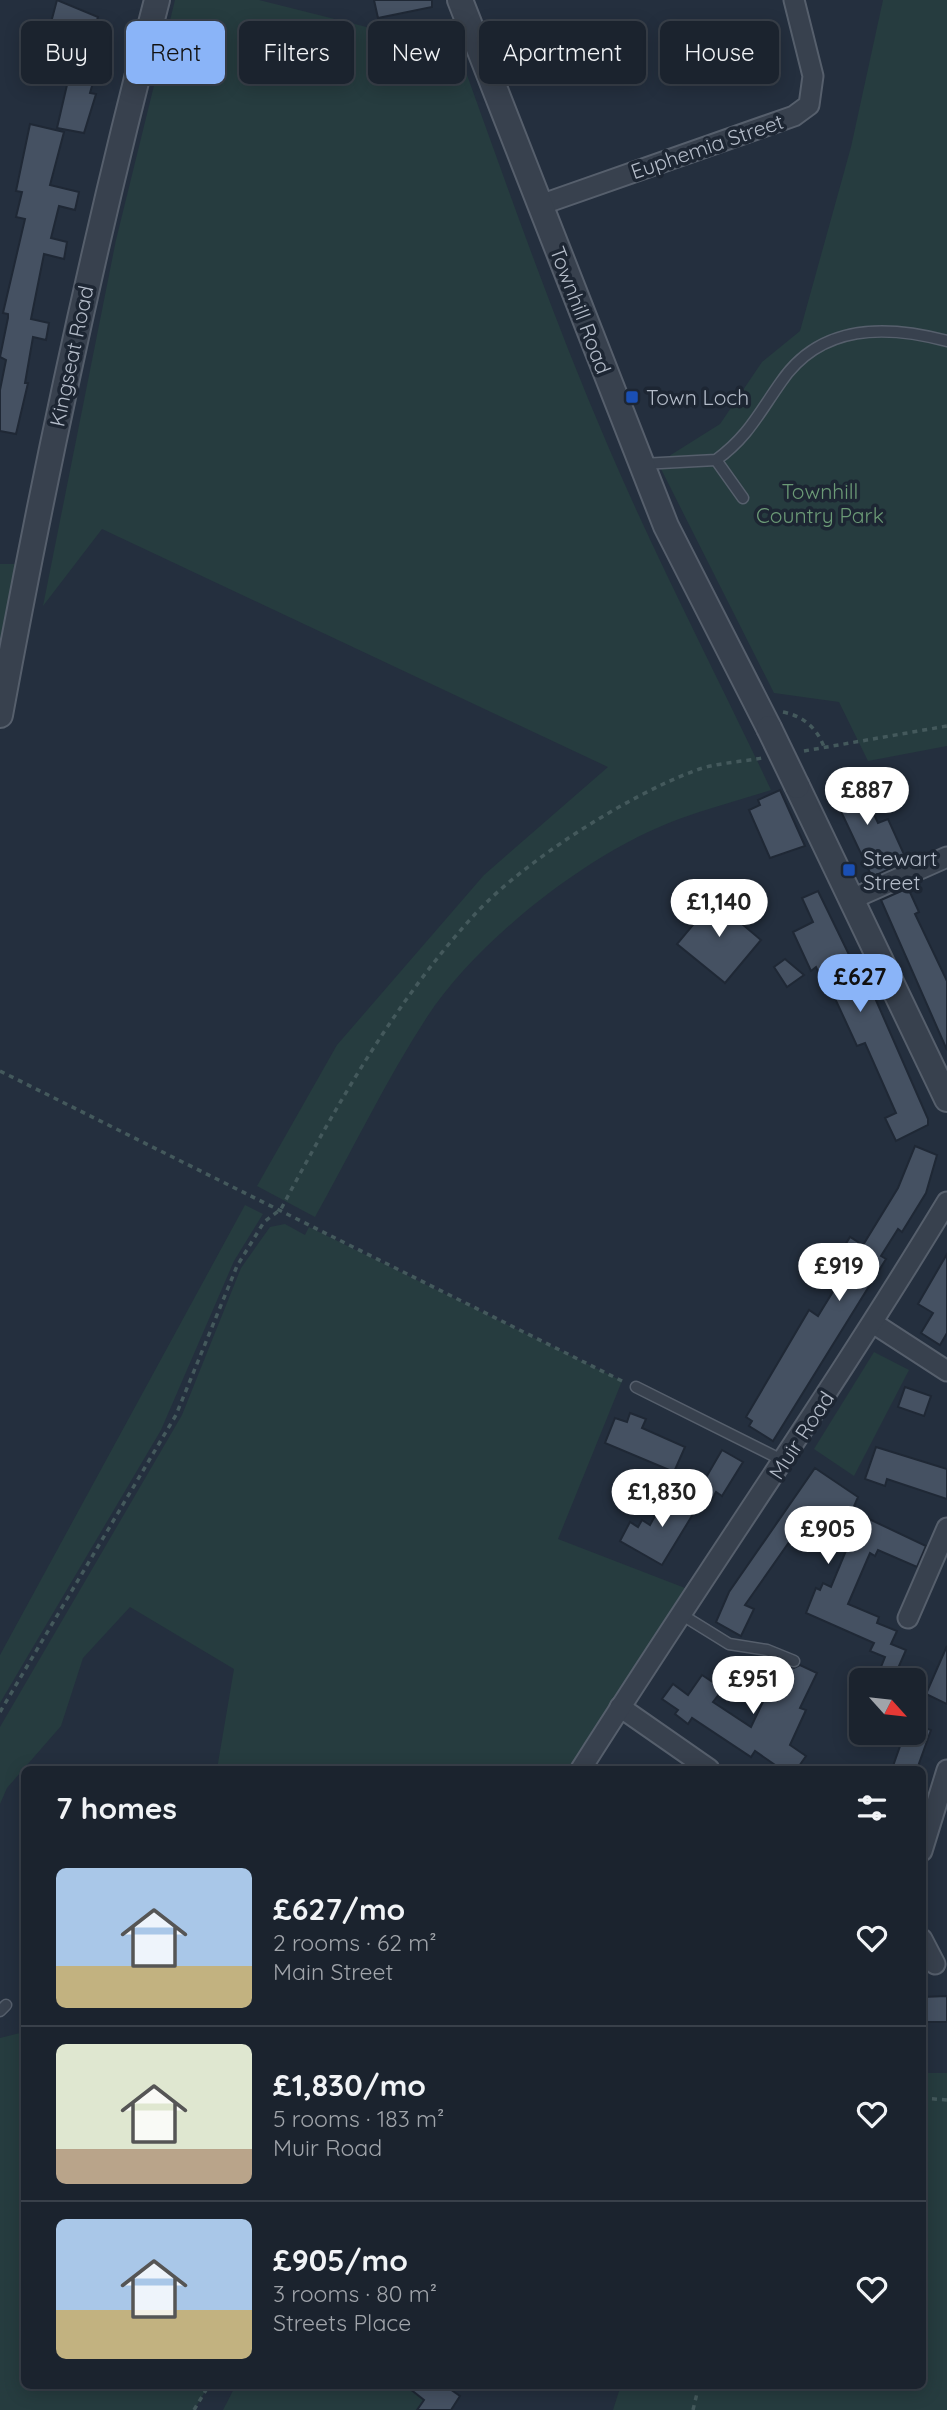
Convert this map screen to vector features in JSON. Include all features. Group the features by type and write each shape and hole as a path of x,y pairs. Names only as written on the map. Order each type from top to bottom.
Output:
{"street":[{"name":"Kingseat Road","path":"0,715 92,254 157,0"},
{"name":"Townhill Road","path":"460,0 666,526 775,720 797,786 947,1099"},
{"name":"Euphemia Street","path":"540,205 794,116 809,105 813,76 794,0"},
{"path":"852,899 947,857"},
{"name":"Muir Road","path":"583,1766 679,1613 784,1461 947,1202"},
{"path":"873,1323 947,1371"},
{"path":"908,1618 947,1528"},
{"path":"620,1707 705,1766"},
{"path":"926,1838 947,1770"},
{"path":"926,1947 935,1965"}],"lane":[{"path":"641,464 716,460 757,422 782,380 795,366 833,340 875,329 910,331 947,341"},
{"path":"716,460 743,498"},
{"path":"636,1387 784,1461"},
{"path":"679,1613 729,1644 767,1650 794,1661"}],"path":[{"path":"775,720 798,716 813,727 824,747"},
{"path":"798,752 947,726"},
{"path":"0,1712 176,1415 237,1266 264,1222 281,1209 375,1047 421,981 478,911 544,854 636,799 696,770 773,756"},
{"path":"0,1071 281,1209 309,1227 636,1387"},
{"path":"926,2098 947,2100"},
{"path":"194,2410 207,2389"},
{"path":"693,2410 698,2389"}],"green space":[{"path":"175,0 259,0 343,21 239,21 239,84 354,84 354,24 368,27 368,84 465,84 465,69 587,397 667,576 771,790 690,815 645,833 574,875 506,928 449,987 427,1017 383,1091 315,1217 257,1186 337,1045 484,875 608,767 102,529 43,606 116,240 154,84 225,84 225,21 170,21"},
{"name":"Townhill Country Park","path":"883,0 947,0 947,746 868,761 839,702 774,693 658,463 720,424 762,362 800,331 851,147"},
{"path":"0,564 18,564 0,651"},
{"path":"245,1205 263,1214 234,1261 161,1430 0,1703 0,1655"},
{"path":"285,1224 305,1235 309,1227 622,1381 558,1539 685,1588 618,1696 583,1766 218,1766 234,1669 130,1607 83,1658 61,1726 26,1766 21,1766 21,1772 7,1788 0,1804 0,1727 182,1415 241,1268 270,1227"},
{"path":"874,1352 909,1370 854,1476 814,1449"},
{"path":"21,2033 21,2389 207,2389 194,2410 0,2410 0,2038"},
{"path":"926,2073 947,2073 947,2410 613,2410 620,2389 926,2389"},
{"path":"234,2389 410,2389 424,2400 417,2410 223,2410"}],"building":[{"path":"57,0 98,17 97,21 51,21"},
{"path":"374,0 432,0 432,7 378,18"},
{"path":"67,84 93,84 90,93 96,94 84,133 57,128"},
{"path":"30,124 64,132 50,185 79,192 75,210 59,206 51,238 67,242 64,259 44,254 31,319 49,323 46,340 33,337 25,383 28,383 16,434 0,431 0,390 6,360 0,357 8,318 8,314 3,313 25,219 16,217 22,192 16,191"},
{"path":"854,772 878,823 888,819 907,861 872,877 828,784"},
{"path":"780,790 805,846 770,858 749,810 760,805 758,800"},
{"path":"908,888 919,912 915,914 947,981 947,1050 881,900"},
{"path":"722,890 736,902 728,912 761,940 725,983 677,944"},
{"path":"818,891 856,969 861,966 928,1119 928,1125 896,1141 885,1118 896,1113 865,1043 857,1046 833,994 829,996 816,967 811,971 793,932 813,922 802,898"},
{"path":"785,959 804,975 787,987 774,967"},
{"path":"915,1146 937,1155 926,1193 902,1232 898,1229 881,1256 886,1259 773,1441 749,1426 752,1421 746,1417 809,1310 818,1316 848,1267 836,1260 850,1237 863,1245 898,1188"},
{"path":"947,1254 947,1333 940,1345 921,1333 933,1313 918,1304"},
{"path":"905,1387 931,1396 924,1416 898,1407"},
{"path":"630,1413 646,1419 642,1428 685,1447 674,1472 605,1443 615,1418 627,1422"},
{"path":"876,1447 947,1469 947,1499 887,1479 885,1486 865,1479"},
{"path":"722,1450 743,1462 722,1496 716,1492 711,1501 697,1493"},
{"path":"815,1468 858,1497 852,1511 926,1546 917,1567 878,1550 875,1556 870,1553 848,1604 879,1617 877,1623 897,1631 891,1644 906,1650 898,1668 881,1667 885,1657 870,1651 874,1643 806,1613 816,1588 820,1590 823,1583 831,1587 855,1529 813,1508 745,1605 754,1609 741,1636 716,1622 729,1592"},
{"path":"684,1491 701,1501 662,1565 620,1541 630,1522 638,1527 642,1520 650,1525 661,1505 666,1508 669,1502 676,1506"},
{"path":"947,1646 947,1704 926,1694"},
{"path":"781,1664 794,1668 800,1665 817,1673 800,1708 806,1710 790,1745 806,1756 799,1766 777,1766 755,1751 751,1757 692,1718 688,1724 675,1714 678,1710 662,1699 673,1684 688,1695 702,1675 723,1689 713,1702 751,1727"},
{"path":"926,1728 931,1730 926,1744"},
{"path":"900,1745 926,1745 918,1766 893,1766"},
{"path":"947,1996 947,2022 926,2022 926,1997"},
{"path":"410,2389 450,2389 460,2396 451,2410 417,2410 424,2400"}],"place":[{"name":"Town Loch","path":"632,397"},
{"name":"Stewart Street","path":"849,870"}]}
